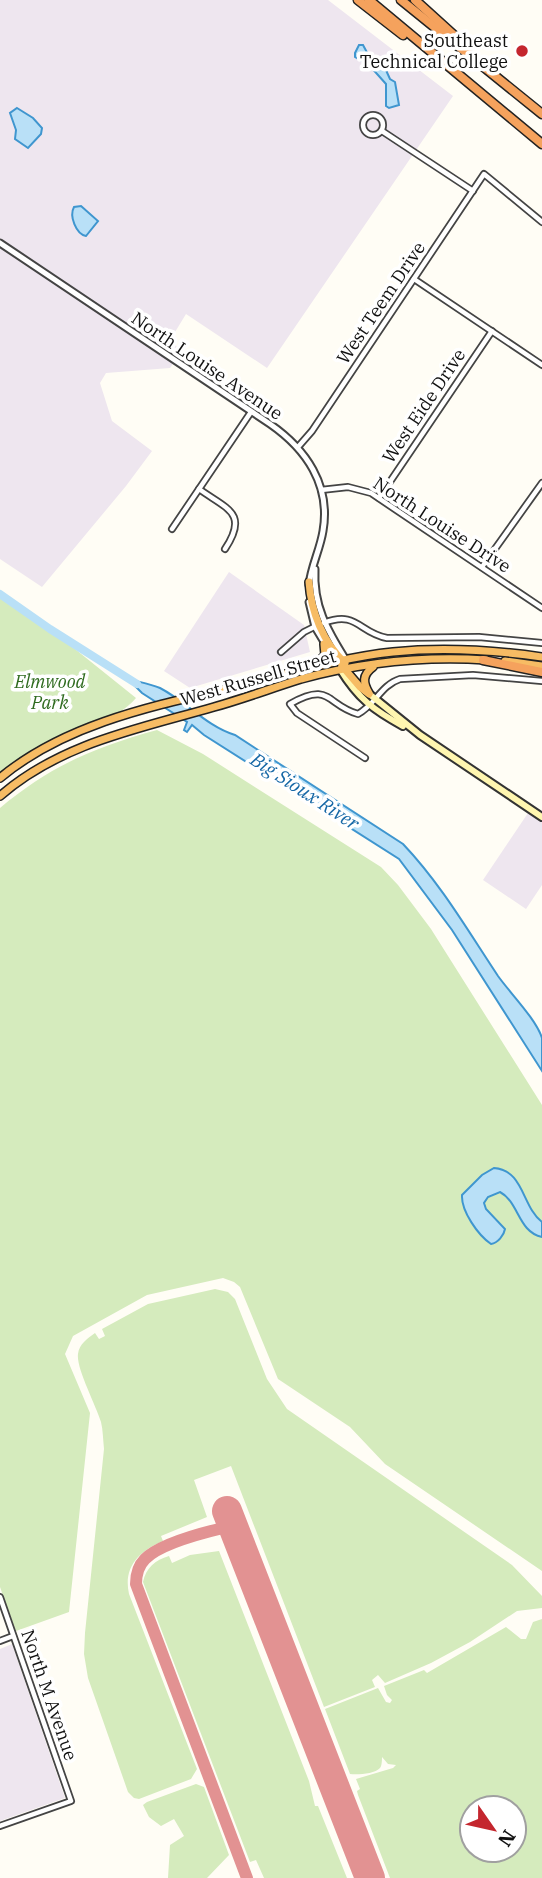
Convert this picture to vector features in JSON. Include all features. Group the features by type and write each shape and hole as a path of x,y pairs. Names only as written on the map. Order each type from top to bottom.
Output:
{"highway":[{"path":"358,0 478,92"},
{"path":"369,0 542,144"},
{"path":"401,0 542,114"},
{"path":"415,0 519,95"},
{"path":"309,582 312,604 326,639 360,687 372,696"},
{"path":"305,669 321,661 325,652 324,644"},
{"path":"531,655 542,646"},
{"name":"West Russell Street","path":"0,778 26,759 57,742 134,713 305,669 394,652 430,650 484,650 542,657"},
{"name":"West Russell Street","path":"0,796 58,757 103,738 346,669 436,659 542,666"},
{"path":"483,660 542,672"},
{"path":"372,696 364,685 365,676 371,668 378,665"}],"main road":[{"path":"346,669 358,695 369,706 420,735 542,817"},
{"path":"372,696 420,735"}],"street":[{"path":"371,115 378,116 382,121 382,131 370,135 363,128 363,121 371,115"},
{"path":"382,131 473,191"},
{"name":"West Teem Drive","path":"298,447 312,431 484,174 542,222"},
{"name":"North Louise Avenue","path":"0,243 251,412 298,447 313,468 321,490 324,523 309,582"},
{"path":"414,279 542,365"},
{"name":"West Eide Drive","path":"379,498 492,331"},
{"path":"172,529 251,412"},
{"path":"482,567 542,483"},
{"name":"North Louise Drive","path":"321,490 348,486 365,490 542,608"},
{"path":"199,489 235,518 235,532 225,549"},
{"name":"North Louise Avenue","path":"315,559 319,625 324,644 341,661"},
{"name":"West Russell Street","path":"281,652 303,632 338,618 347,618 377,636 387,638 479,637 542,646"},
{"path":"369,706 372,696 389,683 409,678 494,676 542,681"},
{"name":"West Russell Street","path":"365,758 297,713 290,704 316,694 326,696 356,714 369,706"},
{"name":"North M Avenue","path":"0,1597 71,1801 0,1826"},
{"path":"0,1641 13,1636"}],"shaded area":[{"path":"0,0 328,0 453,96 267,368 186,314 172,337 180,354 170,368 106,373 100,383 112,421 152,451 42,587 0,559"},
{"path":"229,572 304,625 310,652 190,688 164,671"},
{"path":"528,813 542,822 542,885 526,909 483,880"},
{"path":"12,1644 65,1798 0,1821 0,1649"}],"green space":[{"name":"Elmwood Park","path":"0,594 50,629 136,698 117,714 35,754 0,779"},
{"path":"157,730 203,754 381,867 431,929 542,1105 542,1571 385,1464 350,1427 278,1379 240,1287 223,1278 147,1295 73,1336 65,1354 90,1413 69,1612 16,1631 15,1629 0,1587 0,808 55,769 113,743"},
{"path":"215,1289 228,1292 235,1299 267,1379 287,1409 512,1565 542,1596 542,1608 517,1611 470,1642 431,1663 385,1683 378,1675 372,1680 375,1687 324,1707 231,1466 194,1480 207,1517 161,1536 163,1541 135,1561 128,1576 128,1584 129,1594 197,1769 191,1779 139,1799 128,1792 88,1678 84,1654 104,1449 101,1422 83,1377 78,1354 82,1344 92,1335 95,1333 99,1339 105,1336 102,1329 148,1304"},
{"path":"219,1551 309,1781 315,1806 318,1806 347,1878 264,1878 256,1860 250,1862 143,1582 155,1562 164,1558 169,1556 172,1563 190,1555"},
{"path":"542,1619 542,1878 390,1878 358,1795 357,1791 360,1789 356,1779 396,1765 388,1764 382,1757 378,1770 366,1774 350,1774 325,1709 378,1688 386,1702 390,1703 392,1700 384,1686 424,1670 427,1673 506,1627 521,1639 526,1639 533,1622"},
{"path":"196,1784 204,1787 229,1855 207,1878 168,1878 170,1845 184,1836 174,1819 161,1826 149,1817 143,1805"}],"water":[{"path":"359,45 363,45 370,58 385,68 390,79 395,82 399,105 389,108 386,106 386,84 370,66 355,57"},
{"path":"17,108 33,118 42,128 41,134 28,148 15,139 16,130 10,113"},
{"path":"81,206 98,221 86,236 79,232 73,220 74,207"},
{"path":"128,679 170,694 215,726 235,735 403,844 442,891 498,976 539,1031 542,1038 542,1071 452,930 399,859 192,725 187,732 184,730 187,722 142,693"},
{"path":"494,1168 504,1170 517,1182 530,1208 542,1222 542,1237 528,1229 511,1203 500,1192 488,1197 484,1203 486,1209 505,1229 502,1236 491,1244 476,1229 464,1208 462,1195 482,1175"}],"waterway":[{"name":"Big Sioux River","path":"0,594 137,684"}],"taxiway":[{"path":"236,1534 223,1528 161,1549 143,1562 136,1584 247,1878"}],"runway":[{"path":"227,1511 370,1878"}],"place":[{"name":"Southeast Technical College","path":"522,51"}]}
